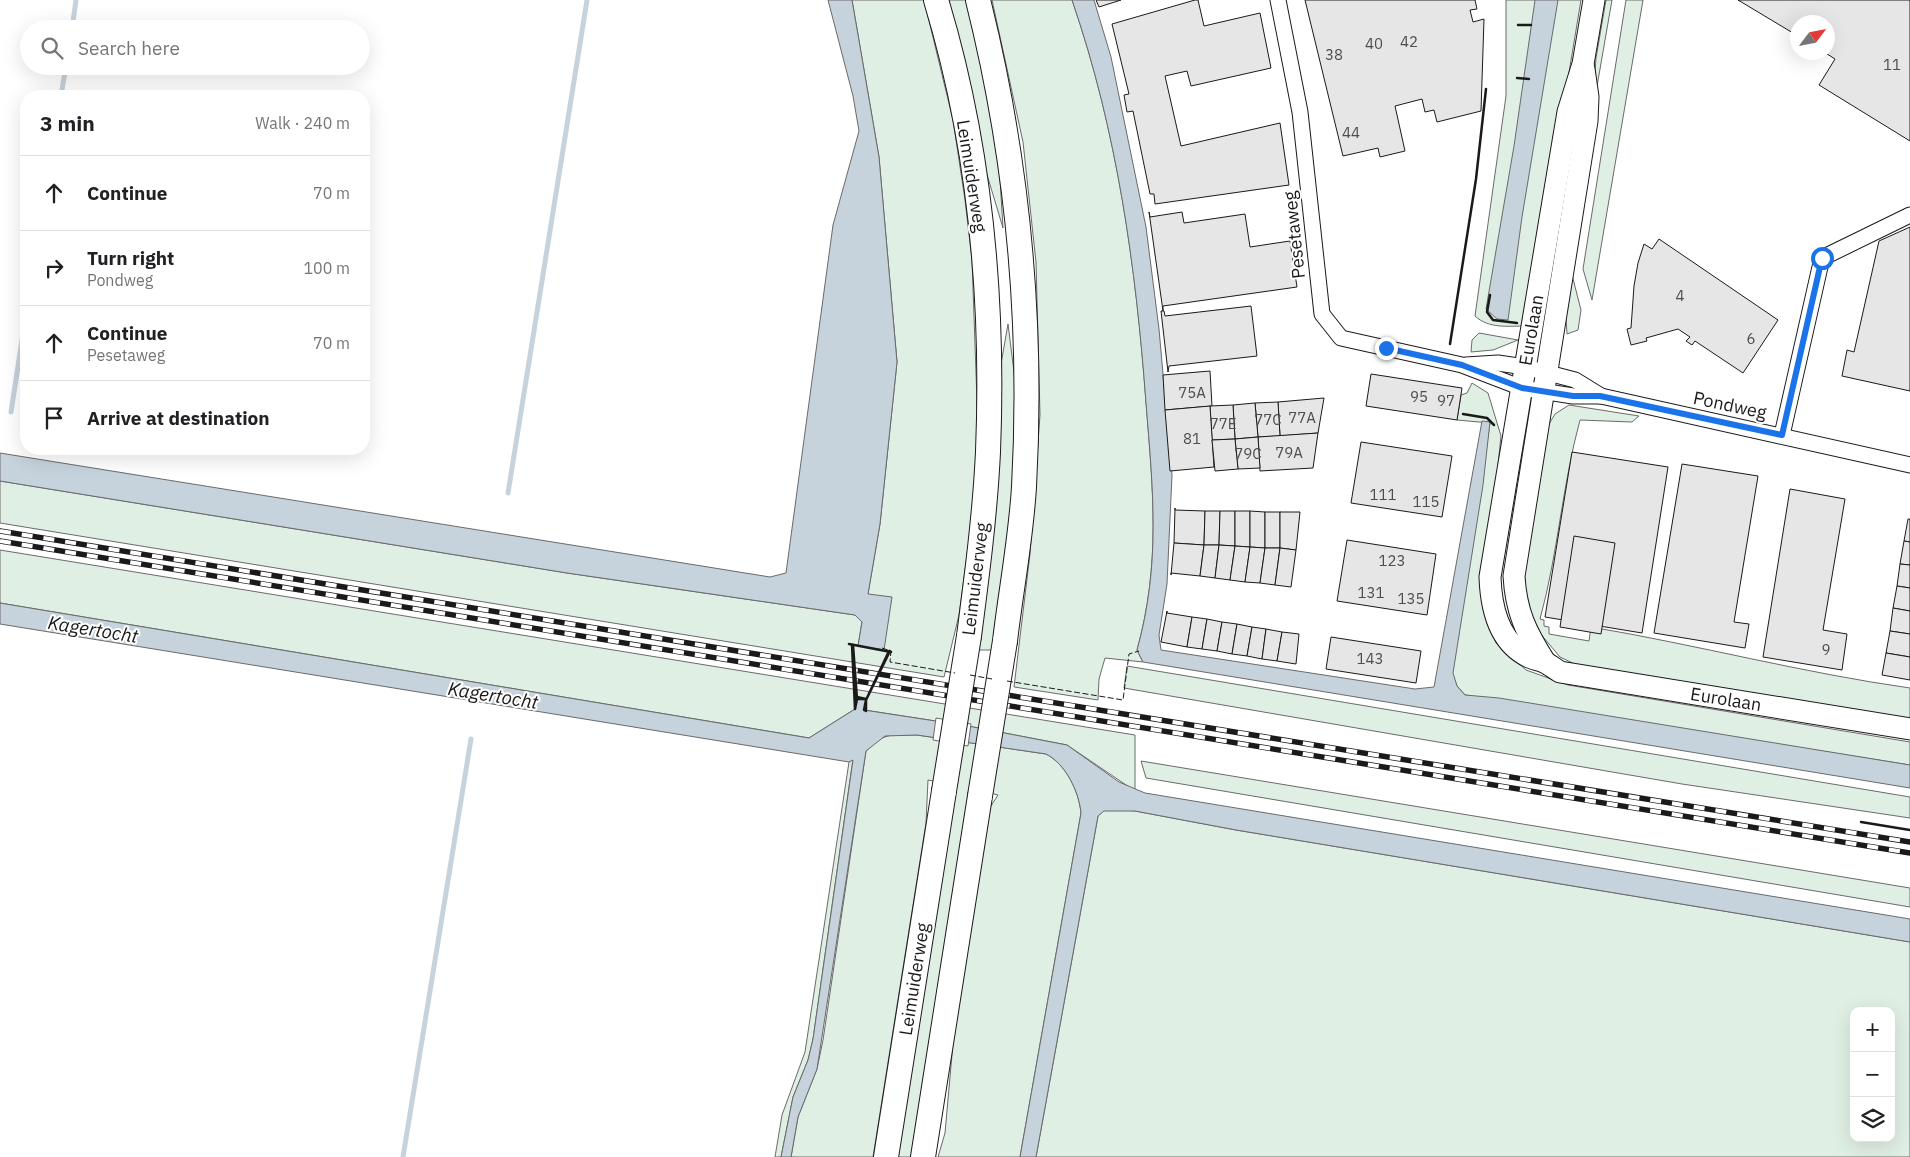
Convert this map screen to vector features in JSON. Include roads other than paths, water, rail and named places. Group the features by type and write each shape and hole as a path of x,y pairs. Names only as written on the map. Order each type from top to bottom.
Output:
{"main road":[{"name":"Leimuiderweg","path":"886,1157 968,636 981,541 988,452 989,340 984,258 975,181 960,99 936,0"},
{"name":"Leimuiderweg","path":"923,1157 1005,641 1024,490 1028,398 1022,254 1008,142 994,62 978,0"},
{"name":"Eurolaan","path":"1594,0 1583,64 1568,112 1490,577 1491,599 1497,623 1511,643 1528,657 1545,662 1560,672 1910,729"},
{"name":"Eurolaan","path":"1545,662 1522,622 1515,596 1514,576 1587,121 1588,98 1583,64"}],"street":[{"name":"Pesetaweg","path":"1278,0 1300,112 1322,314 1341,338 1523,377"},
{"path":"1782,435 1822,258 1910,215"},
{"name":"Pesetaweg","path":"1462,365 1498,362 1523,377"},
{"path":"1523,377 1545,382"},
{"path":"1523,377 1545,382"},
{"name":"Pondweg","path":"1545,382 1573,396 1600,396 1910,465"}],"water":[{"path":"828,0 852,0 879,157 897,362 880,524 868,594 892,597 884,650 858,646 862,622 855,615 567,573 0,481 0,453 770,577 786,573 833,225 859,131 853,96"},
{"path":"1072,0 1094,0 1111,57 1146,227 1159,329 1172,475 1167,584 1159,635 1161,650 1415,689 1434,687 1482,421 1490,422 1483,485 1453,673 1457,686 1465,695 1499,698 1910,765 1910,788 1143,662 1137,650 1150,588 1153,497 1137,301 1113,149 1088,49"},
{"path":"1535,0 1558,0 1522,217 1508,320 1497,319 1486,309 1514,146"},
{"name":"Kagertocht","path":"0,603 809,738 855,709 857,699 866,700 864,710 968,726 1067,745 1119,782 1145,793 1910,919 1910,942 1236,830 1135,811 1104,811 1098,816 1036,1157 1020,1157 1081,813 1078,796 1060,764 1046,754 917,735 885,736 866,751 817,1069 798,1117 791,1157 781,1157 793,1097 808,1060 813,1039 853,760 849,762 0,624"}],"waterway":[{"path":"73,20 76,0"},
{"path":"508,493 587,0"},
{"path":"62,90 64,75"},
{"path":"11,412 20,353"},
{"path":"403,1157 471,739"}],"railway":[{"path":"0,531 1910,842"},
{"path":"0,541 1910,853"}]}
